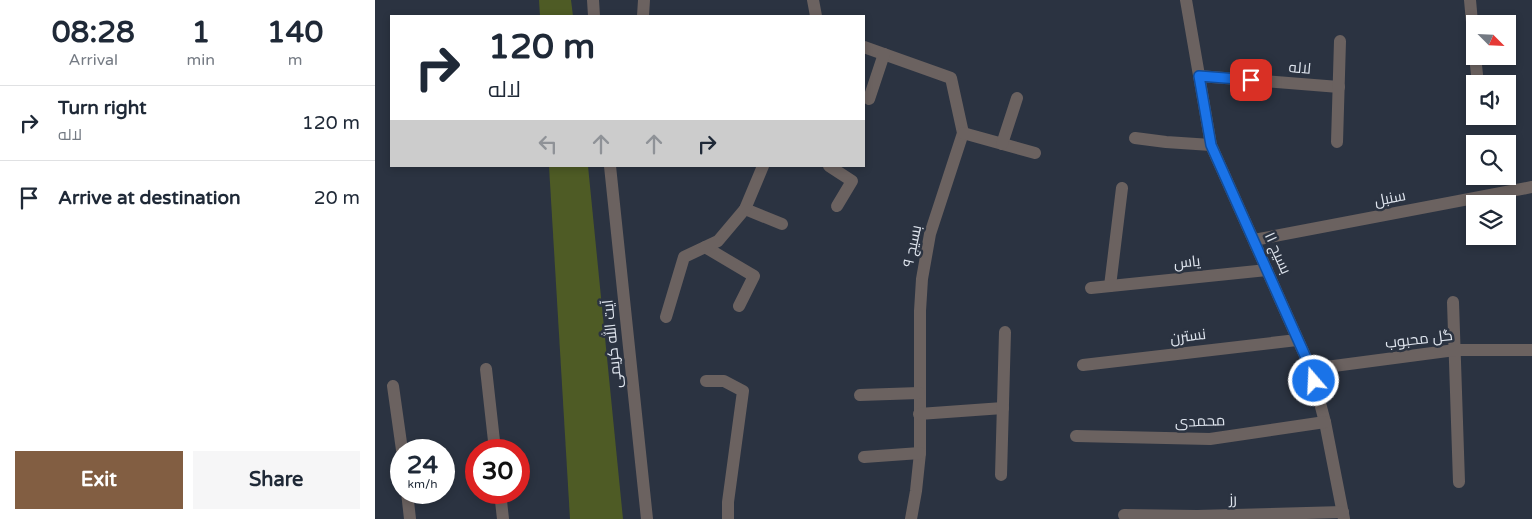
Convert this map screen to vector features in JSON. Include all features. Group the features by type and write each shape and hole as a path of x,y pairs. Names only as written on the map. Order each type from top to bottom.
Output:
{"street":[{"path":"593,0 594,15"},
{"path":"643,15 644,0"},
{"path":"813,0 816,15"},
{"name":"بسیج ۱۱","path":"1187,0 1211,145 1311,369 1325,422 1344,516"},
{"path":"1470,0 1471,15"},
{"path":"1337,142 1340,41"},
{"path":"865,47 951,78 963,133 1035,153"},
{"path":"869,99 884,54"},
{"name":"لاله","path":"1199,76 1339,87"},
{"path":"1002,144 1017,98"},
{"name":"بسیج ۹","path":"911,519 920,453 919,393 922,279 930,234 963,133"},
{"path":"1135,138 1211,145"},
{"name":"آیت الله کریمی","path":"610,167 647,519"},
{"path":"666,317 684,257 718,241 745,209 763,167"},
{"path":"831,167 852,181 837,206"},
{"name":"سنبل","path":"1254,240 1532,187"},
{"path":"1110,286 1122,188"},
{"path":"745,209 782,224"},
{"path":"705,247 753,276 739,306"},
{"name":"یاس","path":"1091,288 1267,270"},
{"path":"1453,302 1459,482"},
{"path":"1001,475 1005,332"},
{"name":"نسترن","path":"1083,365 1297,340"},
{"name":"گل محبوب","path":"1311,369 1455,350 1532,350"},
{"path":"486,369 494,439"},
{"path":"706,381 724,381 743,391 728,502 728,519"},
{"path":"393,386 400,439"},
{"path":"860,395 919,393"},
{"path":"919,414 1003,408"},
{"name":"محمدی","path":"1076,436 1210,439 1325,422"},
{"path":"864,458 920,453"},
{"path":"408,504 410,519"},
{"path":"501,504 503,519"},
{"name":"رز","path":"1124,515 1197,517 1344,516"}],"green space":[{"path":"539,0 571,0 573,15 540,15"},
{"path":"549,167 588,167 623,519 570,519"}],"route":[{"path":"1251,80 1199,76 1211,145 1311,369 1314,381"}]}
